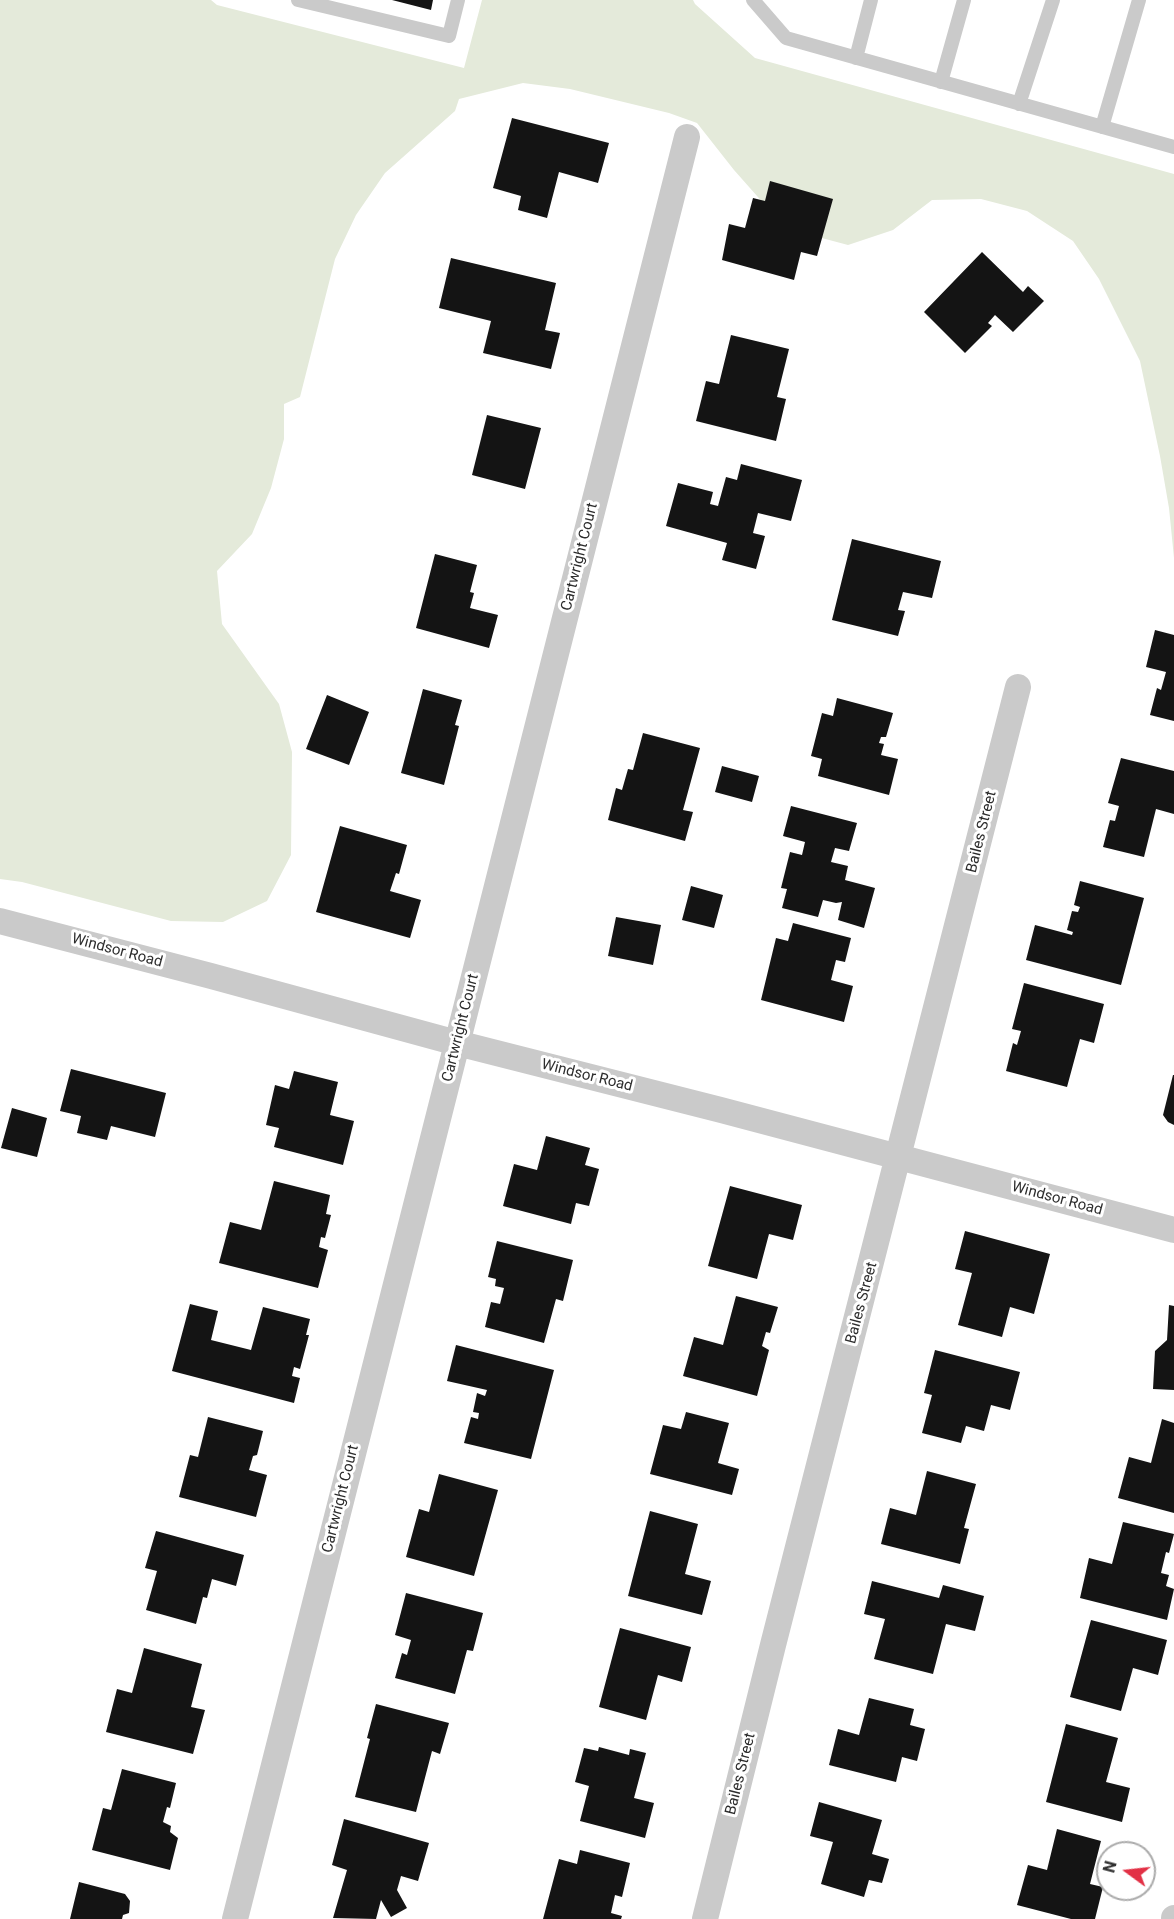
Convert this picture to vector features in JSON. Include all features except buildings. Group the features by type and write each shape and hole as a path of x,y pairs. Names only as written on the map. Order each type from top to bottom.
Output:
{"street":[{"name":"Cartwright Court","path":"235,1919 687,137"},
{"name":"Bailes Street","path":"705,1919 1018,687"},
{"name":"Windsor Road","path":"0,921 1174,1230"}],"lane":[{"path":"298,0 449,36 458,0"},
{"path":"753,0 786,38 1174,147"},
{"path":"856,58 871,0"},
{"path":"941,82 964,0"},
{"path":"1019,104 1053,0"},
{"path":"1102,127 1139,0"}],"green space":[{"path":"0,0 211,0 217,5 464,68 482,0 693,0 755,58 1174,174 1174,558 1169,508 1140,361 1099,279 1073,241 1027,211 981,199 932,200 893,230 848,245 803,233 765,205 697,123 669,113 570,89 523,83 459,99 455,111 385,173 356,215 335,259 300,397 284,404 284,439 271,488 252,534 217,571 222,624 279,704 292,752 291,855 267,901 223,922 171,921 22,882 0,879"}]}
